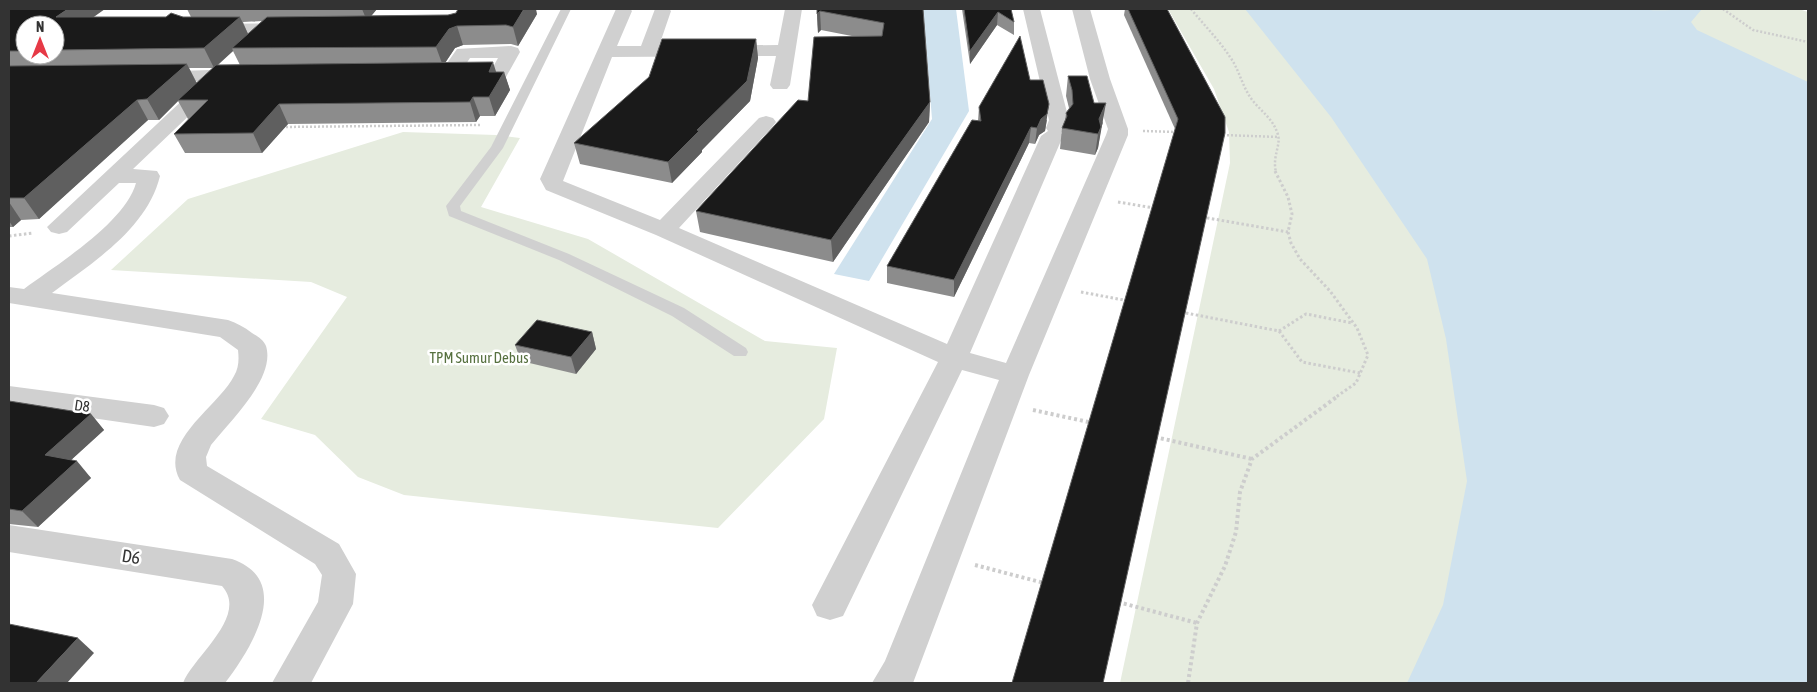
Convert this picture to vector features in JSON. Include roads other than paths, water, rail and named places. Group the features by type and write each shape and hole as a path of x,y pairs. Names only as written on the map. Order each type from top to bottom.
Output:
{"street":[{"path":"780,85 794,9"},
{"path":"891,683 900,671 1015,375 1118,130 1074,79 1032,9"},
{"path":"830,605 954,358 1054,132 1074,79 1081,9"},
{"path":"624,11 551,179 554,185 664,230 954,358 1015,375"},
{"path":"648,52 662,11"},
{"path":"193,29 309,28"},
{"path":"59,227 270,29"},
{"path":"607,52 785,50"},
{"path":"431,74 450,74"},
{"path":"134,76 258,75"},
{"path":"664,230 766,122"},
{"path":"19,296 98,244 127,216 143,196 149,176 113,176"},
{"path":"19,296 228,329 252,346 253,364 247,381 198,440 191,457 192,472 327,554 339,574 335,604 291,683"},
{"name":"D8","path":"9,396 154,416"},
{"name":"D6","path":"9,538 232,574 246,590 247,615 226,651 202,683"}],"lane":[{"path":"566,9 497,148 453,206 454,213 582,265 678,312 740,352"}],"water":[{"path":"923,9 956,9 969,111 869,281 834,274 932,119"},
{"path":"1245,9 1702,9 1691,22 1697,30 1808,82 1808,683 1407,683 1443,605 1467,481 1446,339 1427,259 1331,117"}],"park label":[{"name":"TPM Sumur Debus","path":"479,358"}]}
